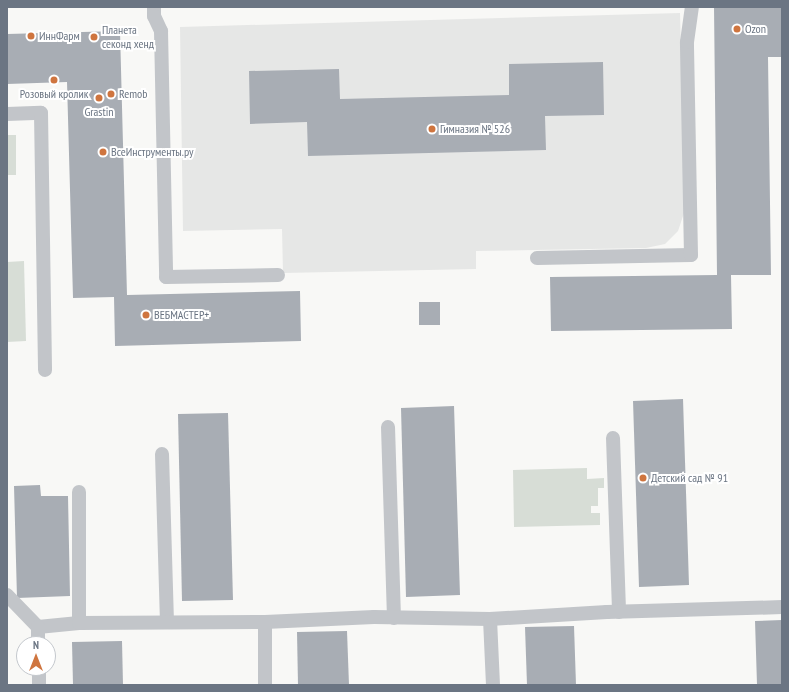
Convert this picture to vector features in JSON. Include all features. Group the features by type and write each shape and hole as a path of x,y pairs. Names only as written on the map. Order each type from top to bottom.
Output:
{"lane":[{"path":"154,7 154,16 161,31 166,277 278,274"},
{"path":"537,258 691,255 687,42 692,7"},
{"path":"7,114 41,113 45,370"},
{"path":"388,427 394,618"},
{"path":"613,438 619,612"},
{"path":"162,454 167,622"},
{"path":"79,492 79,623"},
{"path":"7,595 38,627 38,636"},
{"path":"38,627 79,623 264,622 394,618 490,619 619,612 782,607"},
{"path":"490,619 492,685"},
{"path":"264,622 266,685"}],"shaded area":[{"name":"Гимназия № 526","path":"680,13 685,210 678,231 665,244 646,248 476,251 476,269 283,273 282,229 183,231 180,27"},
{"path":"7,135 16,135 16,175 7,175"},
{"path":"24,261 26,341 7,342 7,262"},
{"path":"587,468 587,479 604,478 604,488 598,488 598,506 591,506 591,513 600,513 600,525 514,527 513,470"}],"building":[{"path":"714,7 782,7 782,57 768,57 771,275 731,275 732,329 551,331 550,277 717,275"},
{"path":"120,31 127,295 300,291 301,341 115,346 114,297 73,298 67,82 7,84 7,34"},
{"path":"603,62 604,115 545,116 546,150 308,156 307,122 250,124 249,71 339,69 340,99 509,95 509,64"},
{"path":"419,302 440,302 440,325 419,325"},
{"path":"683,399 689,585 639,587 633,401"},
{"path":"454,406 460,595 406,597 401,408"},
{"path":"228,413 233,600 182,601 178,414"},
{"path":"40,485 41,496 68,496 70,596 17,598 14,486"},
{"path":"782,620 782,685 757,685 755,621"},
{"path":"574,626 576,685 527,685 525,627"},
{"path":"347,631 349,685 298,685 297,632"},
{"path":"122,641 123,685 73,685 72,642"}],"place":[{"name":"Ozon","path":"737,29"},
{"name":"ИннФарм","path":"31,36"},
{"name":"Планета секонд хенд","path":"94,37"},
{"name":"Розовый кролик","path":"54,80"},
{"name":"Remob","path":"111,94"},
{"name":"Grastin","path":"99,98"},
{"name":"Гимназия № 526","path":"432,129"},
{"name":"ВсеИнструменты.ру","path":"103,152"},
{"name":"ВЕБМАСТЕР+","path":"146,315"},
{"name":"Детский сад № 91","path":"643,478"}]}
